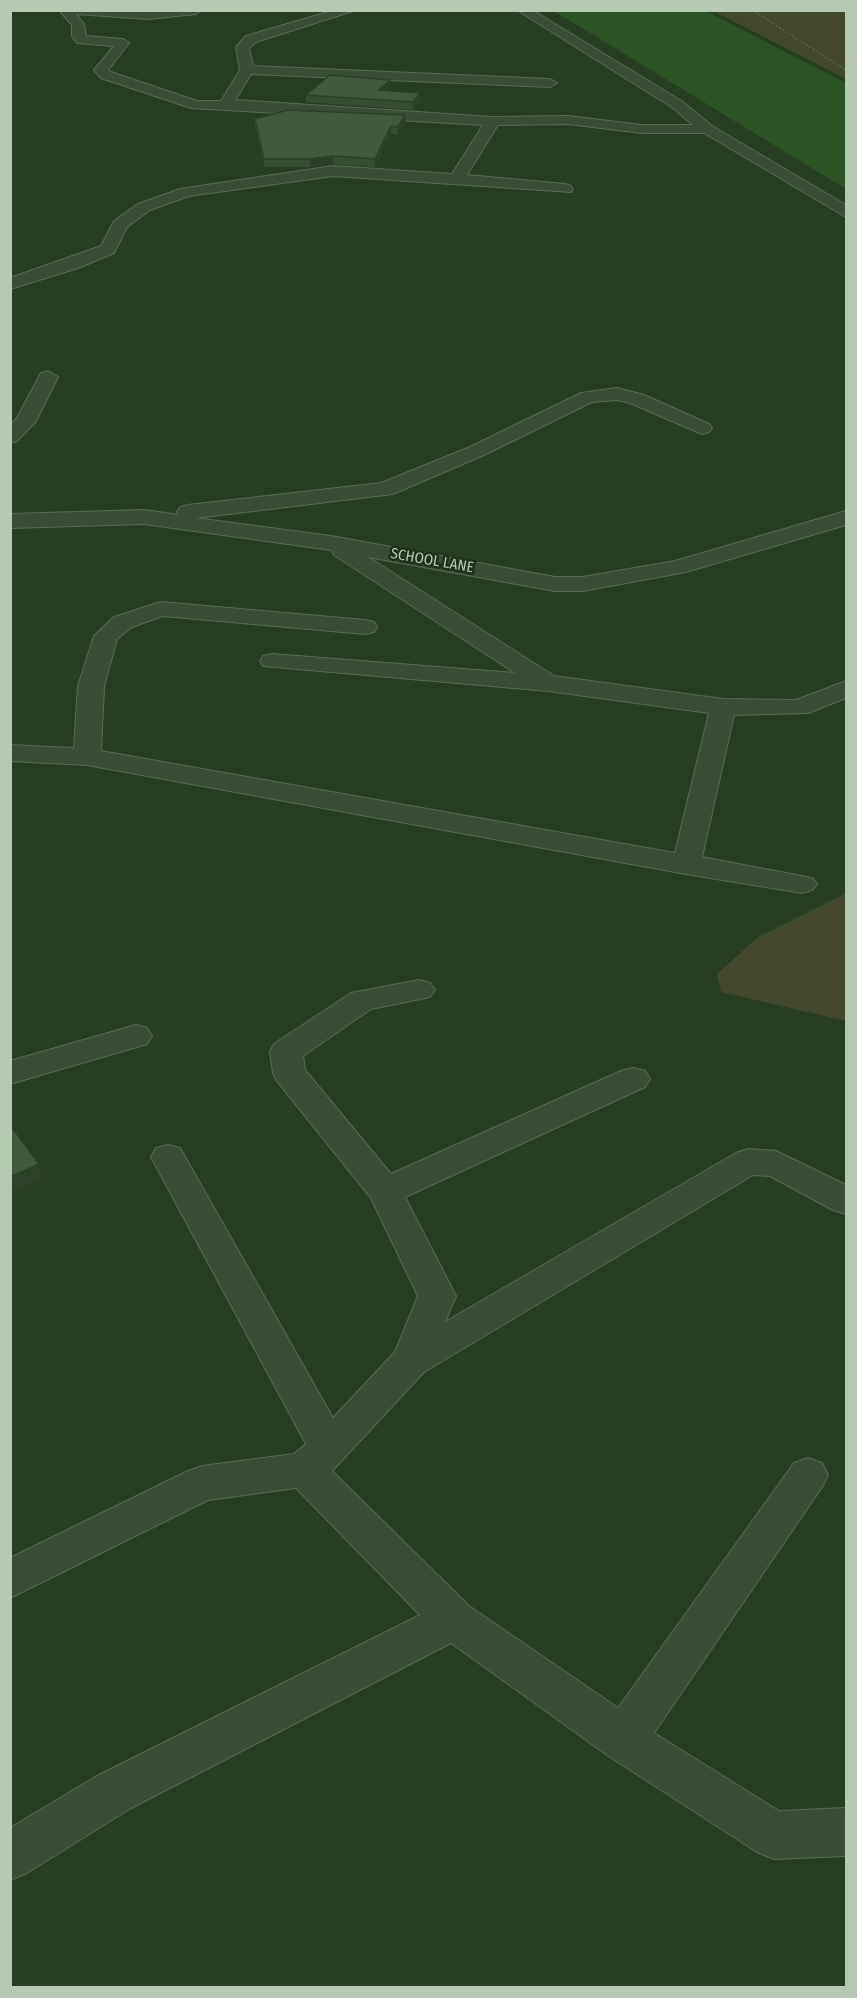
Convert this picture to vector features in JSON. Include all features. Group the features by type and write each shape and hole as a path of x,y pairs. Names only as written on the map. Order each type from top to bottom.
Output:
{"street":[{"path":"67,10 148,15 196,10"},
{"path":"67,10 78,24 78,36 82,40 123,43 101,70 105,75 196,105 226,104 494,121 568,120 642,129 707,129"},
{"path":"226,104 247,70 242,47 251,39 350,10"},
{"path":"523,10 678,105 707,129 846,212"},
{"path":"247,70 550,83"},
{"path":"457,179 494,121"},
{"path":"10,284 72,264 108,249 120,224 144,207 186,192 333,171 565,189"},
{"path":"10,437 26,420 48,377"},
{"path":"144,517 385,489 477,451 588,397 617,394 637,399 702,429"},
{"name":"SCHOOL LANE","path":"10,520 144,517 331,543 555,584 583,584 678,567 846,518"},
{"path":"331,543 548,684"},
{"path":"87,757 92,686 106,636 123,622 162,609 365,627"},
{"path":"272,661 548,684 723,707 799,708 846,689"},
{"path":"686,865 723,707"},
{"path":"10,753 87,757 802,884"},
{"path":"410,1361 437,1296 385,1191 289,1073 286,1052 362,999 419,990"},
{"path":"10,1073 136,1036"},
{"path":"385,1191 633,1079"},
{"path":"168,1157 317,1460 454,1620 623,1739 774,1835 846,1832"},
{"path":"10,1579 202,1483 317,1460 410,1361 748,1162 776,1164 846,1202"},
{"path":"623,1739 808,1475"},
{"path":"10,1856 114,1791 454,1620"}],"path":[{"path":"752,10 846,70"}],"shaded area":[{"path":"840,10 846,13 846,79 713,11"},
{"path":"554,11 706,11 846,83 846,189"},
{"path":"846,893 846,1021 721,992 717,974 758,937"}],"building":[{"path":"330,75 390,80 378,90 420,93 413,102 306,95"},
{"path":"288,110 405,115 398,127 391,126 375,159 333,156 310,159 264,159 255,119"},
{"path":"10,1125 39,1164 10,1177"}]}
